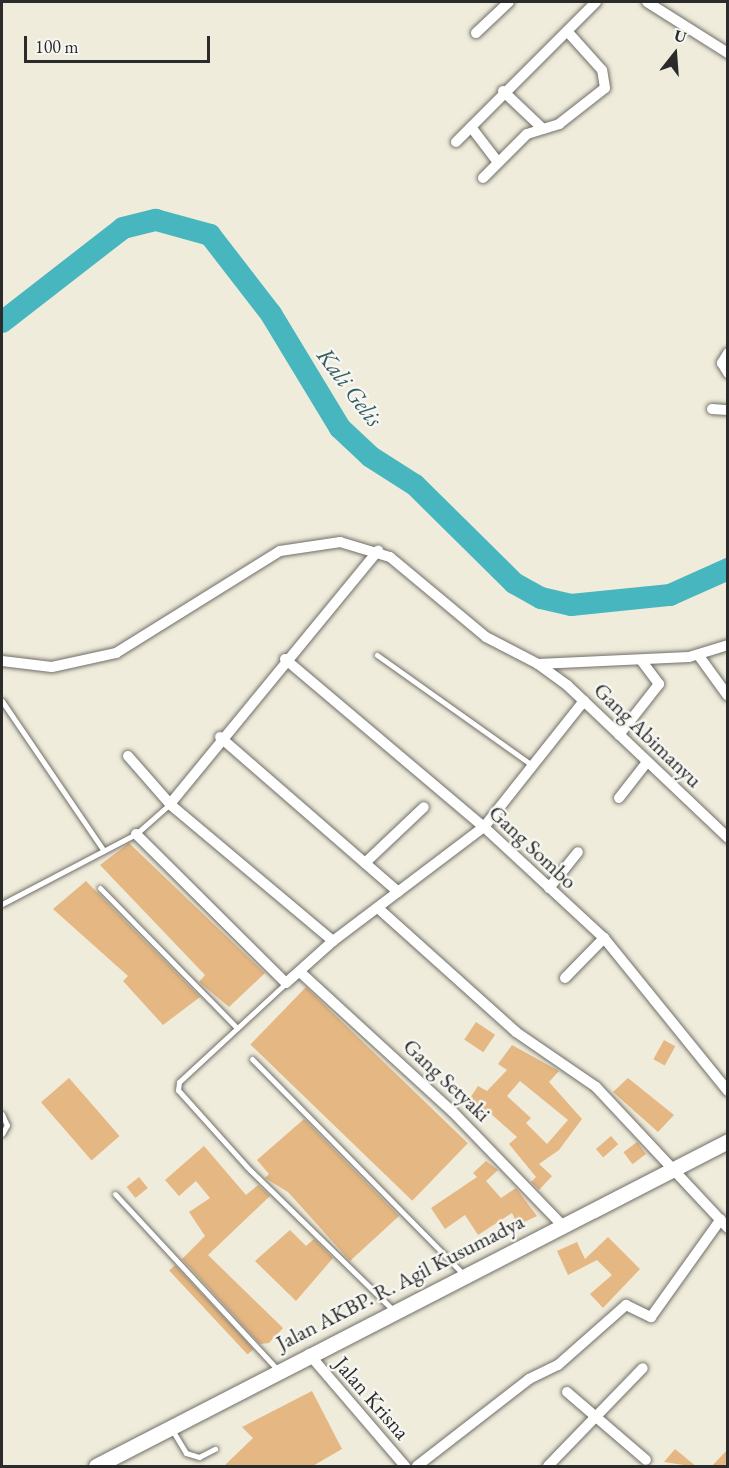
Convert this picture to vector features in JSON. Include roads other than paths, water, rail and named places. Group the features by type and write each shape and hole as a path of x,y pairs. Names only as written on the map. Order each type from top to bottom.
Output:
{"main road":[{"name":"Jalan AKBP. R. Agil Kusumadya","path":"96,1467 561,1224 728,1141"}],"street":[{"path":"476,33 509,2"},
{"path":"647,2 728,53"},
{"path":"456,142 503,91 567,31 590,4"},
{"path":"483,178 527,135 559,124 606,85 602,70 567,31"},
{"path":"503,91 543,129"},
{"path":"471,127 498,161"},
{"path":"728,353 722,363 728,373"},
{"path":"712,409 728,410"},
{"path":"2,661 52,667 116,653 280,551 340,542 378,551 220,737 170,804"},
{"name":"Gang Abimanyu","path":"378,551 486,637 538,664 584,701 728,838"},
{"path":"538,664 699,656 728,645"},
{"path":"699,656 728,696"},
{"name":"Gang Sombo","path":"285,659 484,827 604,938 728,1091"},
{"path":"620,735 659,684 641,660"},
{"path":"136,834 286,983 333,941 484,827 535,767 584,701"},
{"path":"220,737 398,892"},
{"path":"128,756 170,804 333,941"},
{"path":"619,798 647,762"},
{"path":"365,863 424,807"},
{"path":"549,888 578,852"},
{"path":"378,908 516,1032 596,1087 724,1223 651,1317 626,1305 558,1365 529,1379 417,1467"},
{"path":"565,978 604,938"},
{"name":"Gang Setyaki","path":"300,972 453,1112 561,1224"},
{"name":"Jalan Krisna","path":"309,1354 405,1467"},
{"path":"548,1467 643,1368"},
{"path":"567,1392 595,1420 646,1460"}],"lane":[{"path":"377,655 535,767"},
{"path":"2,701 104,851"},
{"path":"2,904 136,834 170,804"},
{"path":"100,888 237,1029"},
{"path":"286,983 179,1082 178,1089 247,1167 394,1311"},
{"path":"252,1059 463,1275"},
{"path":"2,1114 7,1125 2,1134"},
{"path":"115,1194 278,1370"},
{"path":"170,1427 186,1453 199,1457 215,1449"}],"waterway":[{"name":"Kali Gelis","path":"2,322 123,228 156,220 210,235 271,314 340,428 371,457 415,485 514,583 541,598 571,605 670,595 728,569"}]}
